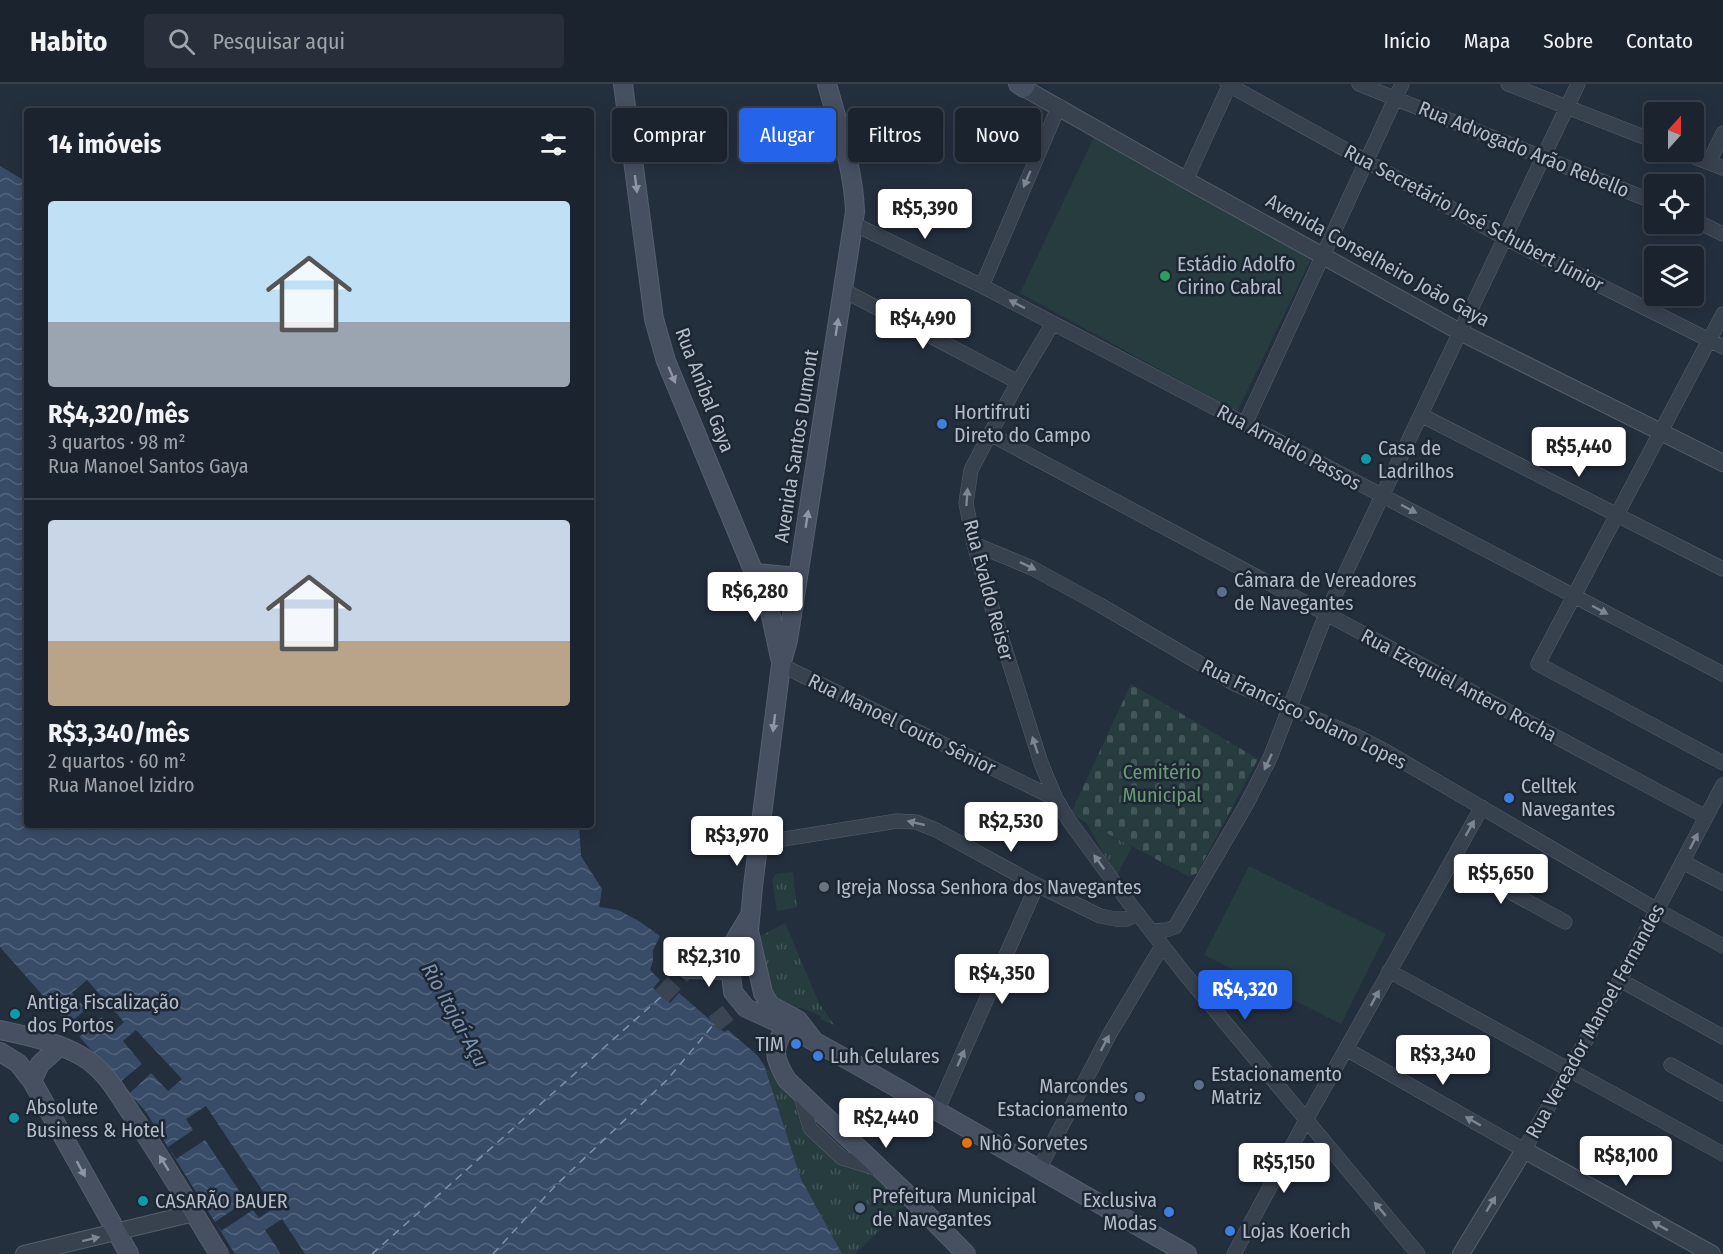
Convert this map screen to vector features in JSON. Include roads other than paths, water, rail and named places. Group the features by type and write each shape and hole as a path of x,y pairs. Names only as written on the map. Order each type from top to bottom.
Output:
{"main road":[{"name":"Rua Aníbal Gaya","path":"623,84 649,285 659,339 670,371 770,611 781,665"},
{"name":"Avenida Santos Dumont","path":"815,1042 798,1020 770,1005 763,993 749,931 781,665 788,640 854,224 854,195 826,84"},
{"path":"755,573 798,577"},
{"path":"751,914 731,947 730,970 737,1006 786,1026 1187,1254"},
{"path":"687,969 730,970"},
{"path":"786,1026 776,1046 775,1056 787,1080 966,1254"},
{"path":"0,1030 60,1046 84,1058 100,1070 148,1137 219,1254"},
{"path":"32,1081 40,1064 60,1046"},
{"path":"0,1052 18,1063 32,1081 129,1254"}],"street":[{"path":"1186,180 1228,84"},
{"name":"Rua Secretário José Schubert Júnior","path":"1228,84 1505,238 1723,347"},
{"name":"Rua Advogado Arão Rebello","path":"1359,84 1644,198"},
{"path":"1245,424 1402,84"},
{"path":"1508,84 1644,137"},
{"path":"1150,931 1174,927 1257,785 1270,758 1326,614 1578,84"},
{"name":"Avenida Conselheiro João Gaya","path":"1023,85 1186,180 1460,332 1723,463"},
{"path":"982,286 1059,106"},
{"path":"1708,162 1723,132"},
{"path":"1704,161 1723,168"},
{"name":"Rua Arnaldo Passos","path":"854,224 982,286 1723,674"},
{"path":"1704,225 1723,234"},
{"path":"843,290 1018,382"},
{"path":"1723,314 1538,664 1723,763"},
{"name":"Rua Evaldo Reiser","path":"1053,323 1018,382 971,470 966,495 974,544 1041,763 1056,799 1070,822 1150,931 1418,1254"},
{"path":"1421,416 1723,569"},
{"name":"Rua Ezequiel Antero Rocha","path":"990,434 1706,817"},
{"name":"Rua Francisco Solano Lopes","path":"974,544 1032,568 1235,684 1385,751 1723,946"},
{"name":"Rua Manoel Couto Sênior","path":"781,665 1056,799"},
{"name":"Rua Vereador Manoel Fernandes","path":"1461,1254 1570,1070 1723,785"},
{"path":"1234,1254 1306,1120 1482,807"},
{"path":"759,843 897,821 916,822 936,830 1037,885 1101,916 1126,919 1138,915"},
{"path":"1452,860 1564,922"},
{"path":"1683,862 1723,883"},
{"path":"937,1111 1037,885"},
{"path":"1039,1169 1109,1035 1162,946"},
{"path":"1389,971 1723,1154"},
{"path":"1620,980 1723,1037"},
{"path":"1346,1048 1712,1254"},
{"path":"1671,1065 1723,1094"},
{"path":"24,1254 194,1213"}],"water":[{"name":"Rio Itajaí-Açu","path":"0,166 24,180 24,828 579,828 581,856 602,889 599,907 618,910 660,936 653,950 650,970 660,980 653,988 670,1003 679,993 724,1032 728,1030 757,1055 764,1065 801,1179 842,1254 235,1254 146,1112 0,947"}],"tunnel":[{"path":"662,996 687,969"},
{"path":"714,1024 732,1010"}],"place":[{"name":"Estádio Adolfo Cirino Cabral","path":"1165,276"},
{"name":"Hortifruti Direto do Campo","path":"942,424"},
{"name":"Casa de Ladrilhos","path":"1366,459"},
{"name":"Câmara de Vereadores de Navegantes","path":"1222,592"},
{"name":"Celltek Navegantes","path":"1509,798"},
{"name":"Igreja Nossa Senhora dos Navegantes","path":"824,887"},
{"name":"Antiga Fiscalização dos Portos","path":"15,1014"},
{"name":"TIM","path":"796,1044"},
{"name":"Luh Celulares","path":"818,1056"},
{"name":"Estacionamento Matriz","path":"1199,1085"},
{"name":"Marcondes Estacionamento","path":"1140,1097"},
{"name":"Absolute Business & Hotel","path":"14,1118"},
{"name":"Nhô Sorvetes","path":"967,1143"},
{"name":"CASARÃO BAUER","path":"143,1201"},
{"name":"Prefeitura Municipal de Navegantes","path":"860,1208"},
{"name":"Exclusiva Modas","path":"1169,1212"},
{"name":"Lojas Koerich","path":"1230,1231"}],"park label":[{"name":"Cemitério Municipal","path":"1162,784"}]}
